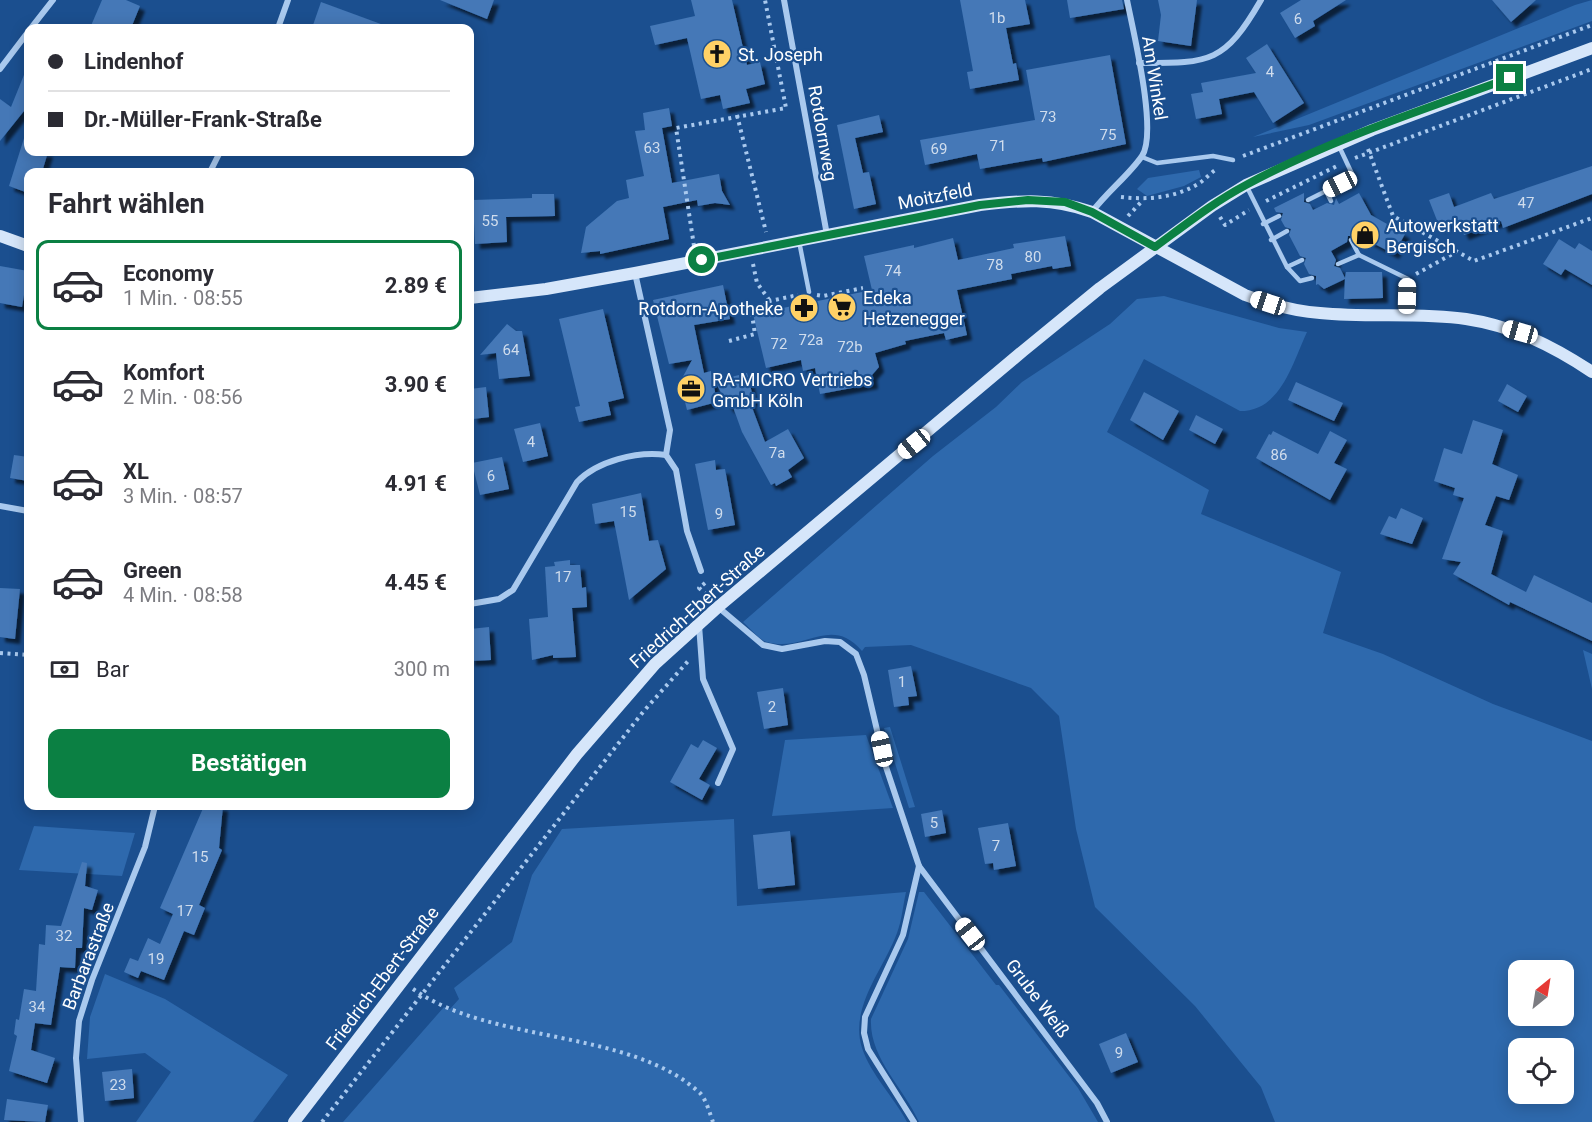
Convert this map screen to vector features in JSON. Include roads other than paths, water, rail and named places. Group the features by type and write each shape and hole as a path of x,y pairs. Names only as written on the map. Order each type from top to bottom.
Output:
{"main road":[{"name":"Friedrich-Ebert-Straße","path":"294,1122 577,754 655,664 699,623 1040,337 1155,247 1245,185 1362,134 1592,48"},
{"name":"Moitzfeld","path":"474,298 546,289 636,273 980,205 1028,200 1065,202 1119,225 1245,295 1268,303 1321,313 1466,319 1520,332 1592,372"},
{"path":"0,236 24,245"}],"street":[{"path":"35,24 53,0"},
{"path":"279,24 288,0"},
{"name":"Rotdornweg","path":"784,0 827,236"},
{"name":"Am Winkel","path":"1127,0 1148,129 1147,145 1142,157"},
{"path":"1139,63 1181,63 1210,58 1226,50 1261,0"},
{"path":"0,69 24,38"},
{"path":"1092,212 1106,192 1142,157"},
{"path":"636,273 670,430 666,455 676,470 687,531 701,571"},
{"path":"474,603 499,599 513,590 577,482 588,471 609,462 666,455"},
{"path":"0,506 24,510"},
{"name":"Grube Weiß","path":"718,607 763,645 782,649 825,640 840,642 856,654 885,764 919,866 1056,1048 1107,1122"},
{"path":"699,623 703,679 733,749 718,783"},
{"name":"Barbarastraße","path":"81,1122 76,1058 79,1021 92,980 145,847 154,810"},
{"path":"914,1122 868,1049 864,1033 865,1017 903,935 919,866"}],"lane":[{"path":"1308,201 1354,178 1338,144"},
{"path":"1142,157 1157,163 1213,156 1233,160"},
{"path":"1245,185 1287,267 1300,280 1312,278"},
{"path":"1326,191 1331,201"},
{"path":"1263,224 1279,216"},
{"path":"1272,240 1287,231"},
{"path":"1351,240 1359,255 1408,279 1409,315"},
{"path":"799,241 809,292"},
{"path":"1338,264 1359,255"},
{"path":"1287,267 1302,260"}],"place":[{"name":"St. Joseph","path":"717,54"},
{"name":"Autowerkstatt Bergisch","path":"1365,235"},
{"name":"Edeka Hetzenegger","path":"842,307"},
{"name":"Rotdorn-Apotheke","path":"804,308"},
{"name":"RA-MICRO Vertriebs GmbH Köln","path":"691,389"}]}
